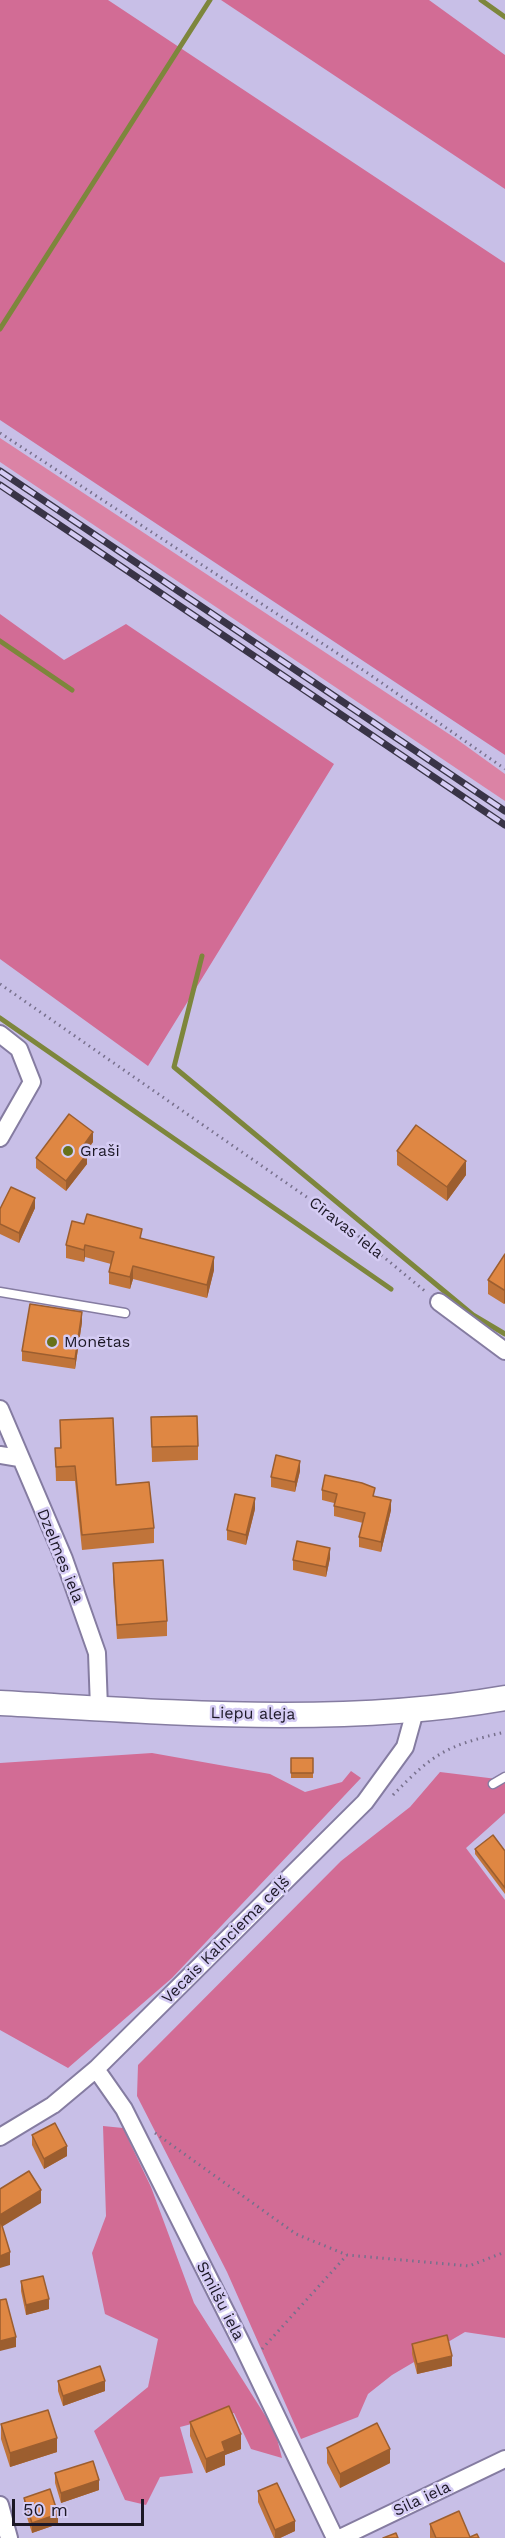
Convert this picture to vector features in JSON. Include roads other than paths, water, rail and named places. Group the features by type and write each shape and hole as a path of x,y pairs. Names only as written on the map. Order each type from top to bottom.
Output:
{"street":[{"path":"0,1034 19,1049 32,1082 0,1138"},
{"path":"439,1302 505,1351"},
{"name":"Dzelmes iela","path":"0,1409 64,1559 97,1653 99,1708"},
{"path":"0,1455 19,1458"},
{"name":"Liepu aleja","path":"0,1703 258,1716 415,1711 505,1698"},
{"name":"Vecais Kalnciema ceļš","path":"0,2137 53,2105 96,2069 365,1802 405,1747 415,1711"},
{"name":"Smilšu iela","path":"96,2069 126,2113 251,2361 335,2538"},
{"name":"Sila iela","path":"340,2538 505,2459"},
{"path":"0,2505 9,2538"}],"lane":[{"path":"0,1292 125,1312"},
{"path":"493,1785 505,1777"}],"waterway":[{"path":"0,329 210,0"},
{"path":"481,0 505,17"},
{"path":"0,641 72,690"},
{"path":"202,956 174,1067 473,1315 505,1334"},
{"path":"0,1018 391,1289"}],"railway":[{"path":"0,471 505,811"},
{"path":"0,485 505,825"}],"place":[{"name":"Graši","path":"68,1151"},
{"name":"Monētas","path":"52,1342"}]}
